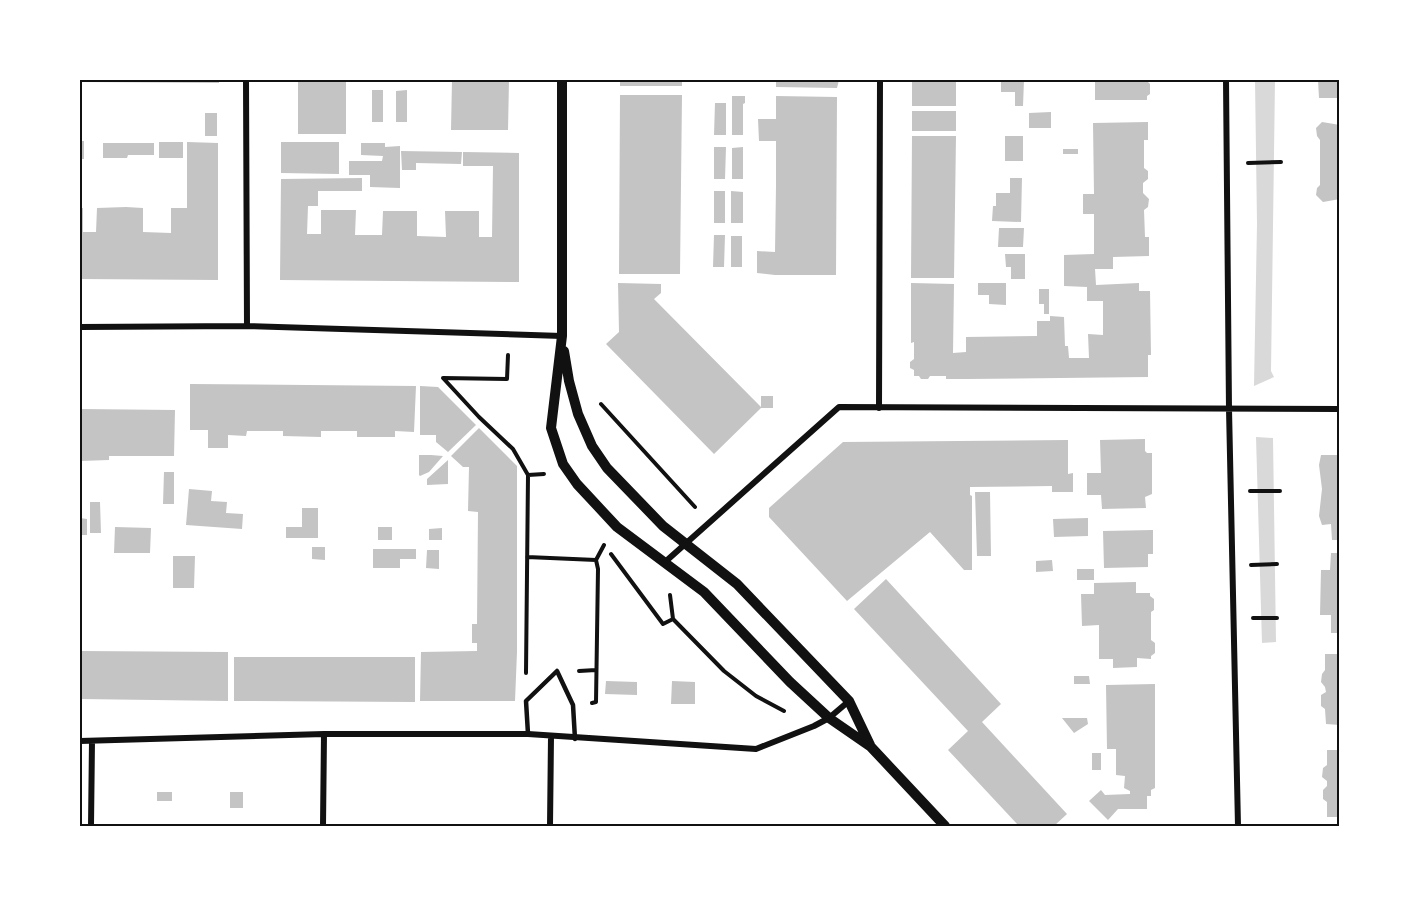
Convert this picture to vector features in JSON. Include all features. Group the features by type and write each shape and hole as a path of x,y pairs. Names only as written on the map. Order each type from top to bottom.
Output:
{"street":[{"path":"246,80 247,326"},
{"path":"562,80 562,336 551,428 559,453 577,484 617,527 704,592 778,670 829,718 871,747 945,826"},
{"path":"879,408 880,80"},
{"path":"1226,80 1229,409 1238,826"},
{"path":"80,327 247,326 562,336"},
{"path":"562,336 568,381 578,414 592,446 607,468 663,526 737,584 849,701 871,747"},
{"path":"665,562 840,407 1340,409"},
{"path":"80,741 324,734 528,734 575,739 756,749 814,726 829,718 849,701"},
{"path":"323,826 324,734"},
{"path":"550,826 551,737"},
{"path":"91,826 92,741"}],"lane":[{"path":"528,734 526,701 557,671 573,705 575,739"}],"path":[{"path":"1254,163 1281,162"},
{"path":"507,334 507,379 443,378 513,449 528,475 526,701"},
{"path":"596,395 602,405 710,523"},
{"path":"528,475 544,474 549,483"},
{"path":"1257,491 1280,491"},
{"path":"598,538 663,624 673,619"},
{"path":"573,705 596,702 596,560 605,546"},
{"path":"527,557 596,560"},
{"path":"1257,564 1278,564"},
{"path":"1259,618 1277,618"}],"shaded area":[{"path":"1255,80 1275,80 1271,371 1274,377 1254,386 1257,224"},
{"path":"1256,437 1273,438 1276,642 1262,643"}],"building":[{"path":"80,80 219,80 219,83 80,82"},
{"path":"298,80 346,80 346,134 298,134"},
{"path":"452,80 509,80 508,130 451,130"},
{"path":"620,80 682,80 682,86 620,86"},
{"path":"776,80 839,80 837,88 776,87"},
{"path":"912,80 956,80 956,106 912,106"},
{"path":"1001,80 1024,80 1023,106 1015,106 1015,92 1001,92"},
{"path":"1095,80 1146,80 1150,84 1150,94 1147,100 1095,100"},
{"path":"1318,80 1340,80 1340,98 1319,98"},
{"path":"372,90 383,90 383,122 372,122"},
{"path":"407,90 407,122 396,122 396,91"},
{"path":"620,95 682,95 680,274 619,274"},
{"path":"732,96 745,96 743,135 732,135"},
{"path":"776,96 837,97 836,275 757,273 757,251 775,252 776,141 759,141 758,119 776,119"},
{"path":"715,103 726,103 726,135 714,135"},
{"path":"912,111 956,111 956,131 912,131"},
{"path":"1051,112 1051,128 1029,128 1029,113"},
{"path":"205,113 217,113 217,136 205,136"},
{"path":"1148,122 1148,140 1144,140 1144,168 1148,171 1148,179 1143,183 1143,193 1149,199 1148,207 1144,210 1145,237 1149,237 1149,256 1113,257 1113,269 1095,269 1096,285 1139,283 1139,291 1150,291 1151,355 1148,355 1148,377 946,379 946,376 930,376 928,379 921,379 919,376 914,376 914,370 910,368 910,362 914,359 914,342 911,343 911,283 954,284 953,353 966,352 966,337 1037,336 1037,321 1050,321 1050,316 1064,317 1065,346 1068,346 1069,358 1089,358 1088,334 1103,335 1103,301 1087,301 1087,287 1064,286 1064,255 1094,254 1094,214 1083,214 1083,194 1094,194 1093,123"},
{"path":"1322,122 1340,125 1340,199 1323,202 1316,195 1320,185 1320,140 1316,128"},
{"path":"912,136 956,136 954,278 911,278"},
{"path":"1005,136 1023,136 1023,161 1005,161"},
{"path":"80,141 84,141 84,159 80,159"},
{"path":"159,142 183,142 183,158 159,158"},
{"path":"187,142 218,143 218,280 80,279 80,208 83,208 83,232 96,232 97,208 126,207 143,208 143,232 171,233 171,208 187,208"},
{"path":"281,142 339,142 339,174 281,173"},
{"path":"103,143 154,143 154,155 103,158"},
{"path":"361,143 385,143 385,147 400,146 400,188 370,187 370,175 349,175 349,161 382,161 383,156 361,155"},
{"path":"714,147 726,147 725,179 714,179"},
{"path":"743,147 743,179 732,179 732,148"},
{"path":"1063,149 1078,149 1078,154 1063,154"},
{"path":"401,151 462,152 461,164 416,163 416,170 402,170"},
{"path":"463,152 519,153 519,282 280,280 281,179 362,178 362,191 318,191 318,206 308,206 307,234 321,234 321,210 356,210 355,235 382,235 383,211 417,211 417,236 446,237 445,211 479,211 479,237 492,237 493,166 463,166"},
{"path":"1010,178 1022,178 1021,222 992,221 993,206 996,206 996,193 1010,193"},
{"path":"714,191 725,191 725,223 714,223"},
{"path":"731,191 743,192 743,223 731,223"},
{"path":"999,228 1024,228 1023,247 998,247"},
{"path":"714,235 725,235 724,267 713,267"},
{"path":"731,236 742,236 742,267 731,267"},
{"path":"1005,254 1025,254 1025,279 1011,279 1011,267 1006,267"},
{"path":"618,283 661,284 661,293 654,299 761,407 761,396 773,396 773,408 761,408 714,454 606,344 619,332"},
{"path":"978,283 1006,283 1006,305 989,304 989,295 978,295"},
{"path":"1039,289 1049,289 1049,314 1044,314 1044,304 1039,304"},
{"path":"190,384 416,386 414,432 395,431 395,437 357,437 357,431 321,431 321,437 283,436 283,431 247,431 246,436 228,435 228,448 208,448 208,430 190,430"},
{"path":"420,386 438,387 476,425 448,452 436,442 436,435 420,435"},
{"path":"80,409 175,410 174,456 109,456 109,460 80,461"},
{"path":"479,428 517,466 515,701 420,701 421,652 477,651 477,643 472,643 472,624 477,624 478,512 468,511 469,467 463,467 451,456"},
{"path":"1145,439 1145,451 1152,453 1152,494 1145,497 1146,508 1102,509 1101,495 1087,495 1087,473 1101,473 1100,440"},
{"path":"1068,440 1068,474 1073,473 1073,492 1052,492 1052,486 970,487 972,570 964,570 930,532 847,601 769,517 769,508 843,442"},
{"path":"419,455 443,456 429,472 420,476"},
{"path":"1321,455 1340,455 1340,540 1332,540 1331,524 1322,525 1319,516 1322,489 1319,465"},
{"path":"448,460 448,484 427,485 427,479"},
{"path":"164,472 174,472 174,504 163,504"},
{"path":"189,489 212,491 211,501 227,502 226,513 243,514 242,529 186,525"},
{"path":"975,492 990,492 991,556 977,556"},
{"path":"90,502 100,502 101,533 90,533"},
{"path":"302,508 318,508 318,538 286,538 286,527 302,527"},
{"path":"80,518 87,519 87,535 80,535"},
{"path":"1088,518 1088,536 1054,537 1053,519"},
{"path":"115,527 151,528 150,553 114,553"},
{"path":"378,527 392,527 392,540 378,540"},
{"path":"442,528 442,540 429,540 429,529"},
{"path":"1153,530 1153,554 1148,554 1148,567 1104,568 1103,531"},
{"path":"312,547 325,547 325,560 312,559"},
{"path":"373,549 416,549 416,559 400,559 400,568 373,568"},
{"path":"427,550 439,550 439,569 426,568"},
{"path":"1331,553 1340,553 1340,633 1331,633 1331,615 1320,615 1321,570 1330,570"},
{"path":"173,556 195,556 194,588 173,588"},
{"path":"1052,560 1053,571 1036,572 1036,561"},
{"path":"1077,569 1094,569 1094,580 1077,580"},
{"path":"886,579 1001,704 982,722 1067,814 1054,826 1019,826 948,750 968,731 854,609"},
{"path":"1136,582 1136,593 1150,593 1154,599 1154,610 1151,612 1151,640 1155,643 1155,653 1151,659 1137,658 1137,667 1113,668 1113,659 1099,659 1099,625 1082,626 1081,594 1094,594 1094,583"},
{"path":"80,651 228,652 228,701 80,699"},
{"path":"1325,654 1340,654 1340,725 1326,724 1325,709 1321,706 1321,695 1326,692 1321,682 1325,670"},
{"path":"234,657 415,657 415,702 234,701"},
{"path":"1074,676 1089,676 1090,684 1074,684"},
{"path":"606,681 637,682 637,695 605,694"},
{"path":"672,681 695,682 695,704 671,704"},
{"path":"1155,684 1155,788 1151,790 1151,796 1147,796 1147,809 1118,809 1108,820 1089,801 1101,790 1105,795 1130,794 1130,791 1124,788 1125,776 1116,775 1116,749 1107,749 1106,685"},
{"path":"1062,718 1087,718 1088,724 1074,733"},
{"path":"1327,750 1340,750 1340,817 1327,817 1327,802 1323,799 1323,790 1327,786 1327,781 1322,777 1323,768 1327,765"},
{"path":"1092,753 1101,753 1101,770 1092,770"},
{"path":"157,792 172,792 172,801 157,801"},
{"path":"230,792 243,792 243,808 230,808"}]}
